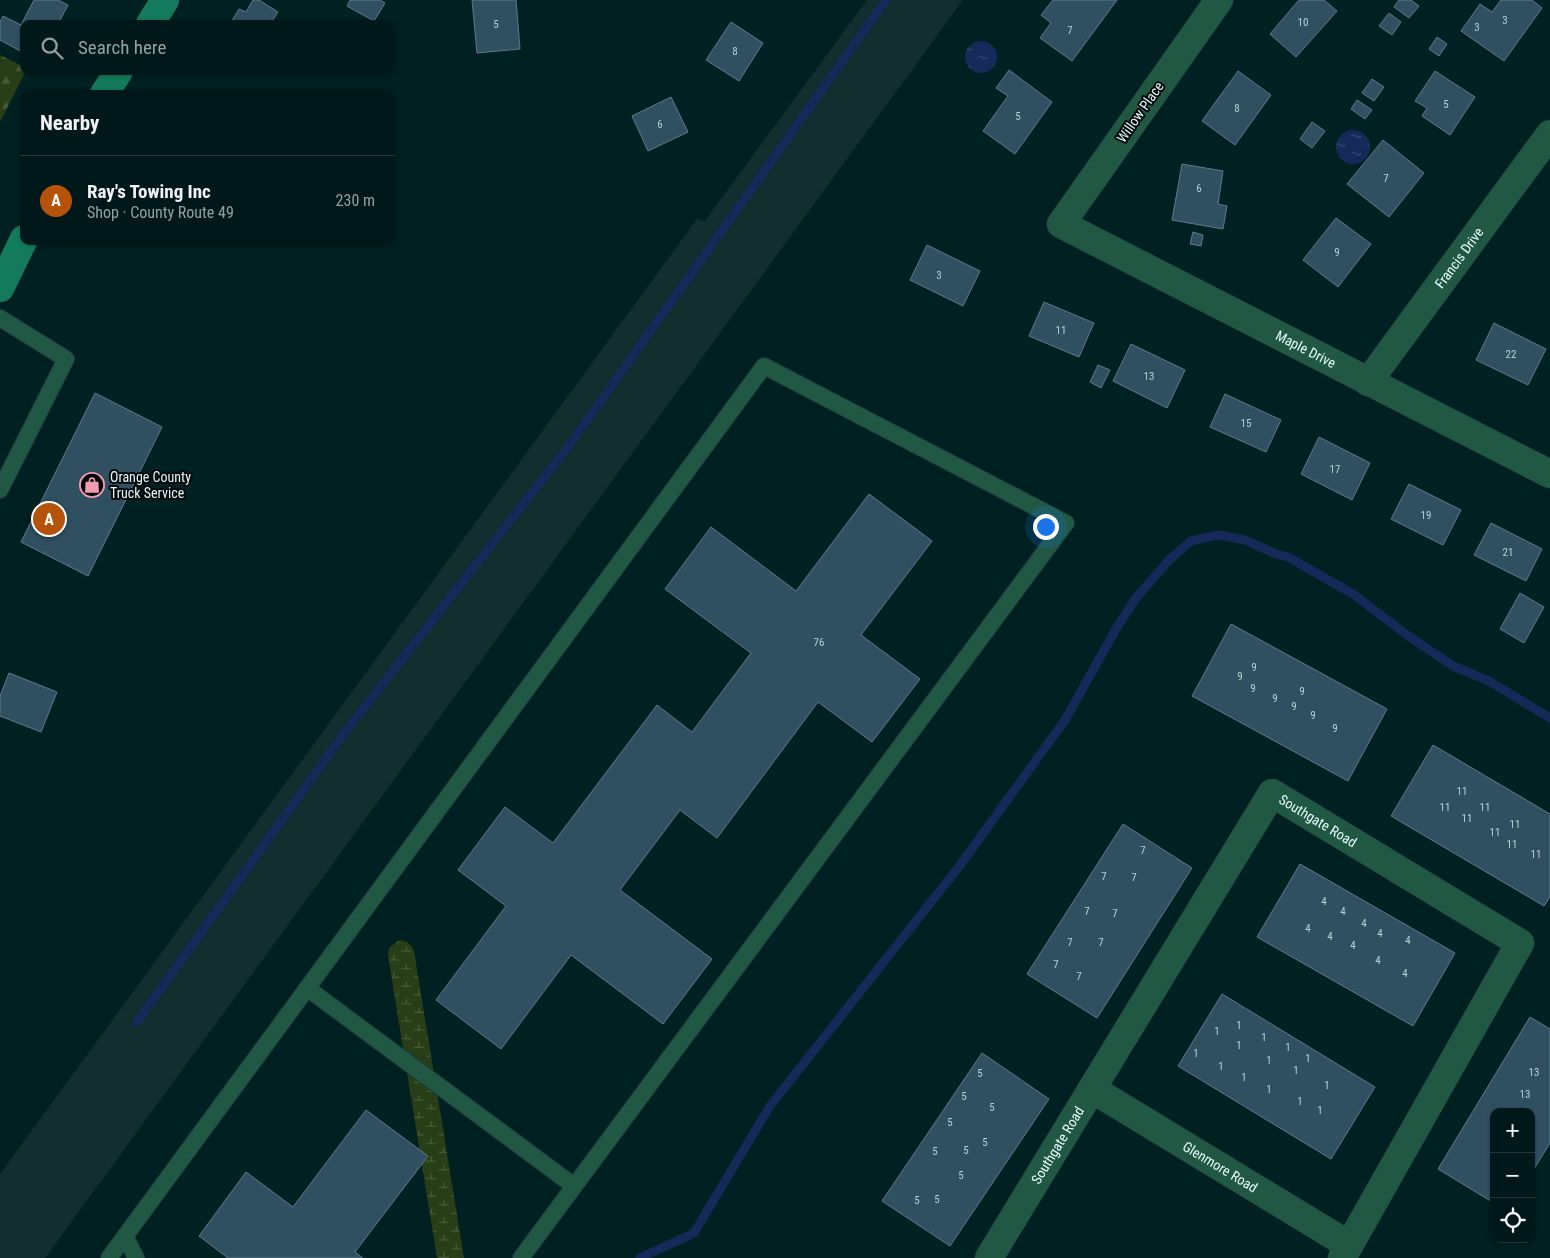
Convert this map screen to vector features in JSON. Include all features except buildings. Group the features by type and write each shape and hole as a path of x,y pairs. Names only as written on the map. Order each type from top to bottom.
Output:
{"street":[{"path":"152,20 165,0"},
{"name":"Willow Place","path":"1061,224 1220,0"},
{"path":"107,90 116,75"},
{"name":"Francis Drive","path":"1368,382 1550,134"},
{"name":"Maple Drive","path":"1061,224 1550,474"},
{"path":"0,288 21,245"},
{"name":"Southgate Road","path":"988,1258 1272,793 1520,943 1345,1251"},
{"name":"Glenmore Road","path":"1092,1089 1345,1251"}],"lane":[{"path":"0,318 66,360 0,490"},
{"path":"109,1258 764,366 1066,523 521,1258"},
{"path":"307,988 574,1186"},
{"path":"125,1236 136,1258"}],"shaded area":[{"path":"867,0 963,0 45,1258 0,1258 0,1174 697,219 704,222"}],"green space":[{"path":"0,55 20,65 20,75 24,75 0,122"},
{"path":"399,940 408,943 414,951 464,1258 437,1258 388,955 389,948"}],"water":[{"path":"981,41 987,42 992,46 996,51 996,63 992,68 987,72 981,73 975,72 970,68 966,63 965,57 966,51 970,46 975,42"},
{"path":"1353,130 1365,135 1370,147 1365,159 1353,164 1341,159 1336,147 1341,135"}],"waterway":[{"path":"137,1022 343,735 571,443 886,0"},
{"path":"640,1258 694,1233 770,1106 961,864 1065,720 1116,629 1136,598 1169,560 1191,541 1218,535 1245,540 1276,554 1288,557 1353,594 1407,635 1453,666 1489,681 1550,718"}],"place":[{"name":"Orange County Truck Service","path":"92,485"},
{"name":"Ray's Towing Inc","path":"49,519"}]}
